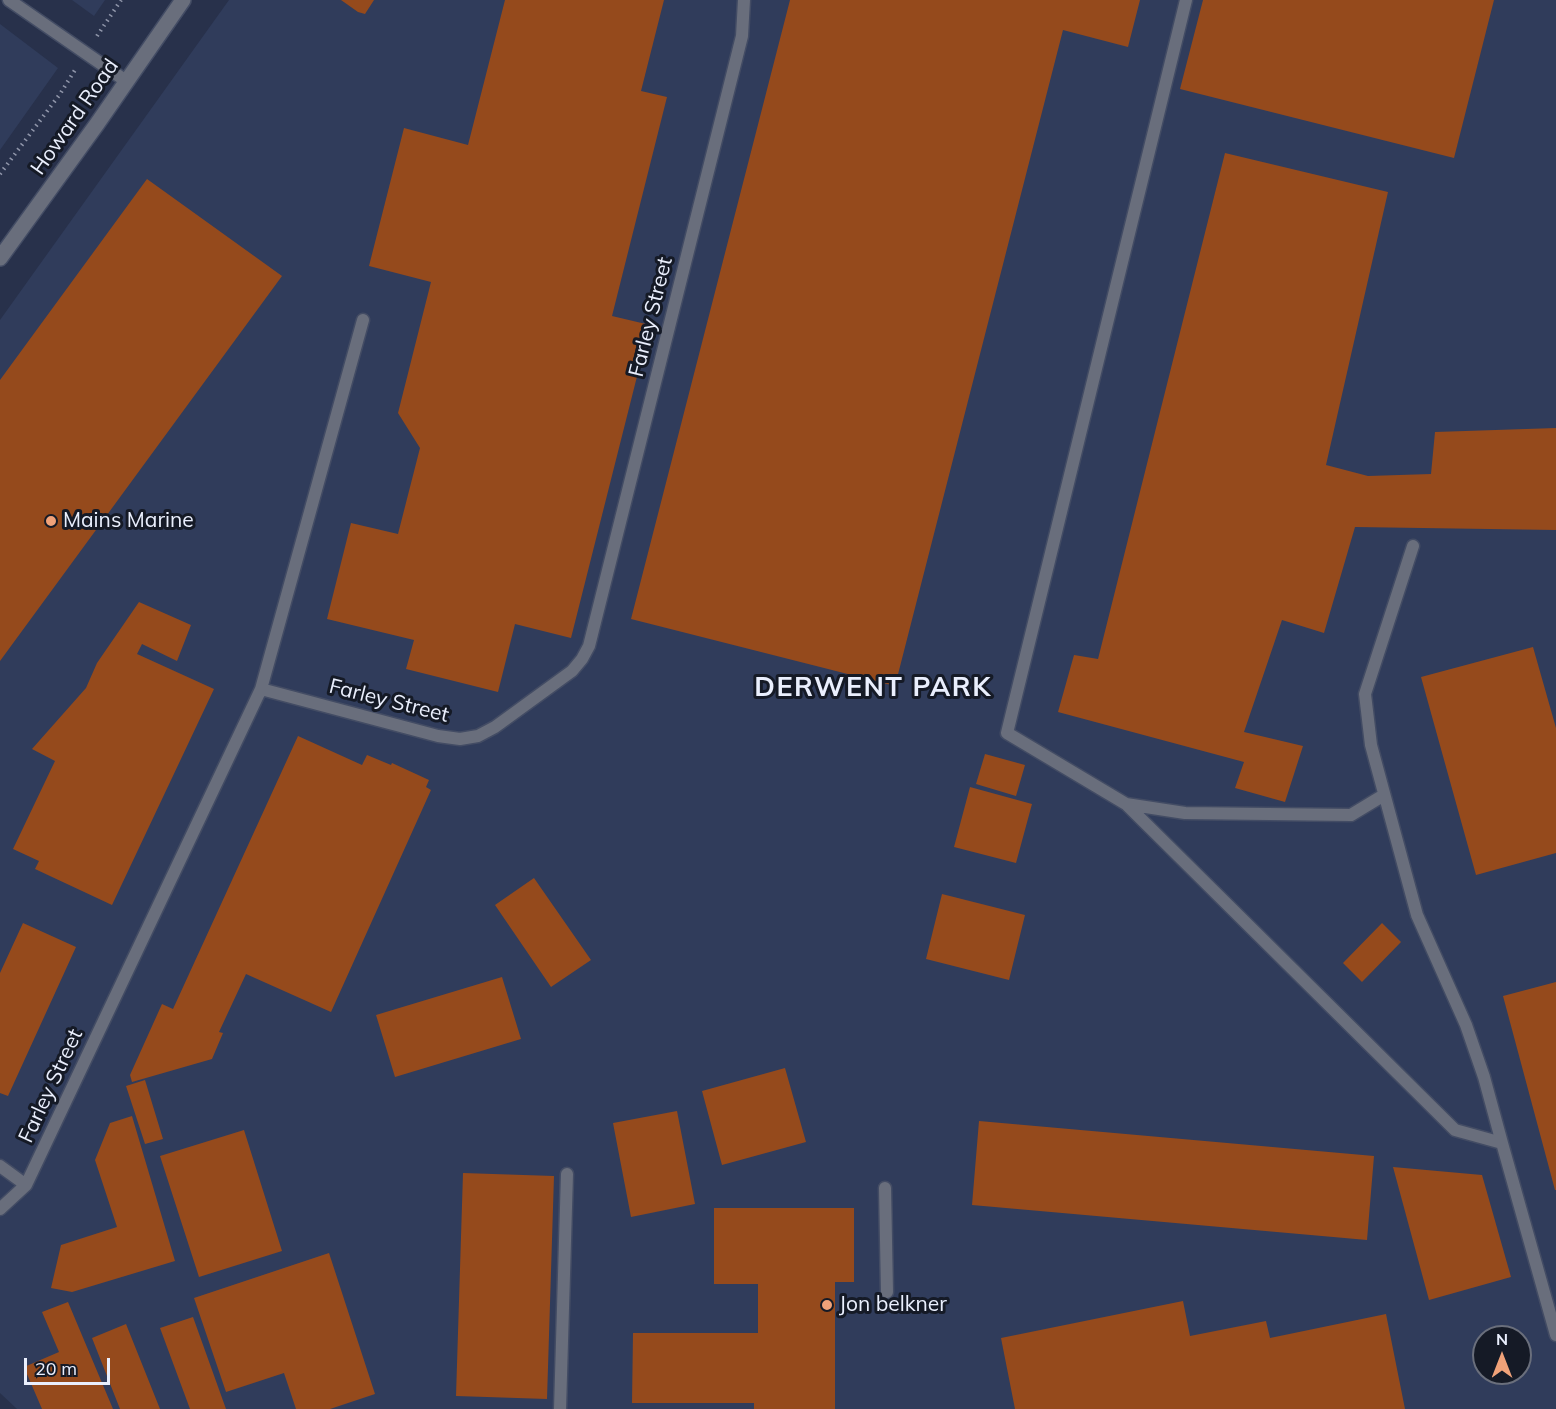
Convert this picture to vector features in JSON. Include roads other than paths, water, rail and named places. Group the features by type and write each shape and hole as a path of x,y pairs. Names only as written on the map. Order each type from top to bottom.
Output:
{"street":[{"name":"Howard Road","path":"0,258 183,0"}],"lane":[{"path":"9,0 126,81"},
{"name":"Farley Street","path":"0,1209 26,1185 261,688 438,736 460,739 478,736 495,727 572,671 582,660 589,646 741,36 744,0"},
{"path":"1186,0 1007,733 1126,804 1455,1130 1502,1143"},
{"path":"261,688 363,320"},
{"path":"1413,546 1365,694 1371,745 1417,915 1466,1025 1484,1077 1556,1335"},
{"path":"1126,804 1185,813 1351,815 1384,795"},
{"path":"0,1166 26,1185"},
{"path":"560,1409 567,1174"},
{"path":"885,1188 886,1292"}],"place":[{"name":"Mains Marine","path":"51,521"},
{"name":"Jon belkner","path":"827,1305"}],"district":[{"name":"DERWENT PARK","path":"873,688"}]}
